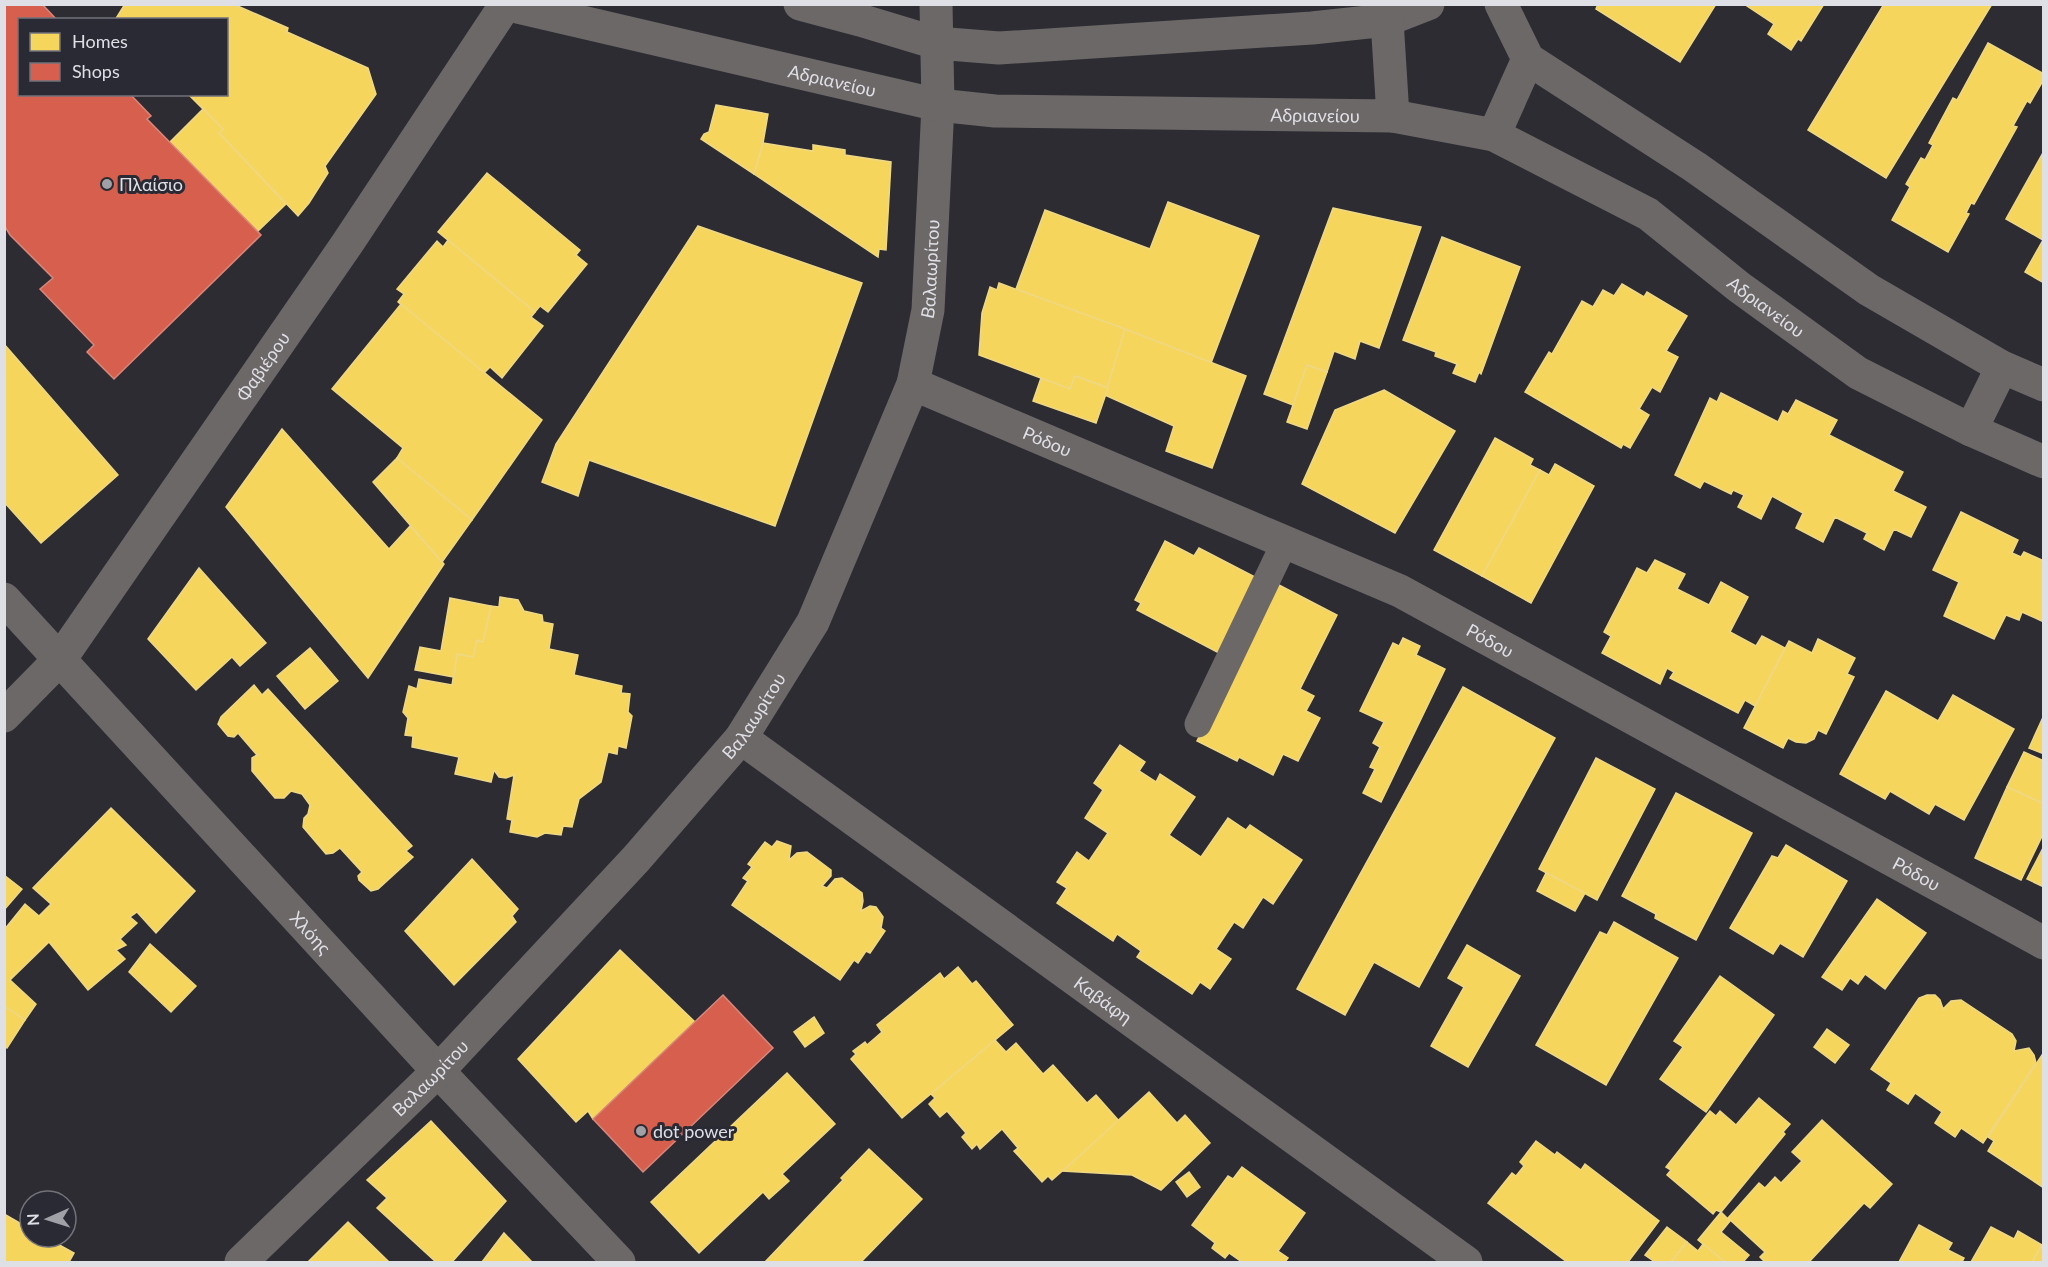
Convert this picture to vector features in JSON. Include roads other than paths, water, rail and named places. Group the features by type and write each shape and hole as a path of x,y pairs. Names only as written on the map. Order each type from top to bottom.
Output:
{"street":[{"path":"800,4 936,43 999,48 1312,28 1388,20 1428,4"},
{"name":"Βαλαωρίτου","path":"241,1263 438,1071 636,859 741,738 813,622 913,384 928,310 938,105 936,4"},
{"path":"1501,4 1528,59 1695,167 1869,290 2002,367 2043,386"},
{"name":"Αδριανείου","path":"506,5 938,105 995,111 1393,116 1494,135 1648,214 1738,287 1858,374 1971,430 2043,462"},
{"name":"Φαβιέρου","path":"4,716 61,658 347,244 506,5"},
{"path":"1388,20 1393,116"},
{"path":"1494,135 1528,59"},
{"path":"1971,430 2002,367"},
{"name":"Ρόδου","path":"913,384 1400,591 2043,943"},
{"name":"Χλόης","path":"4,599 61,658 438,1071 619,1263"},
{"name":"Καβάφη","path":"741,738 1466,1263"}],"lane":[{"path":"1198,724 1285,542"}],"place":[{"name":"Πλαίσιο","path":"107,184"},
{"name":"dot power","path":"641,1131"}]}
